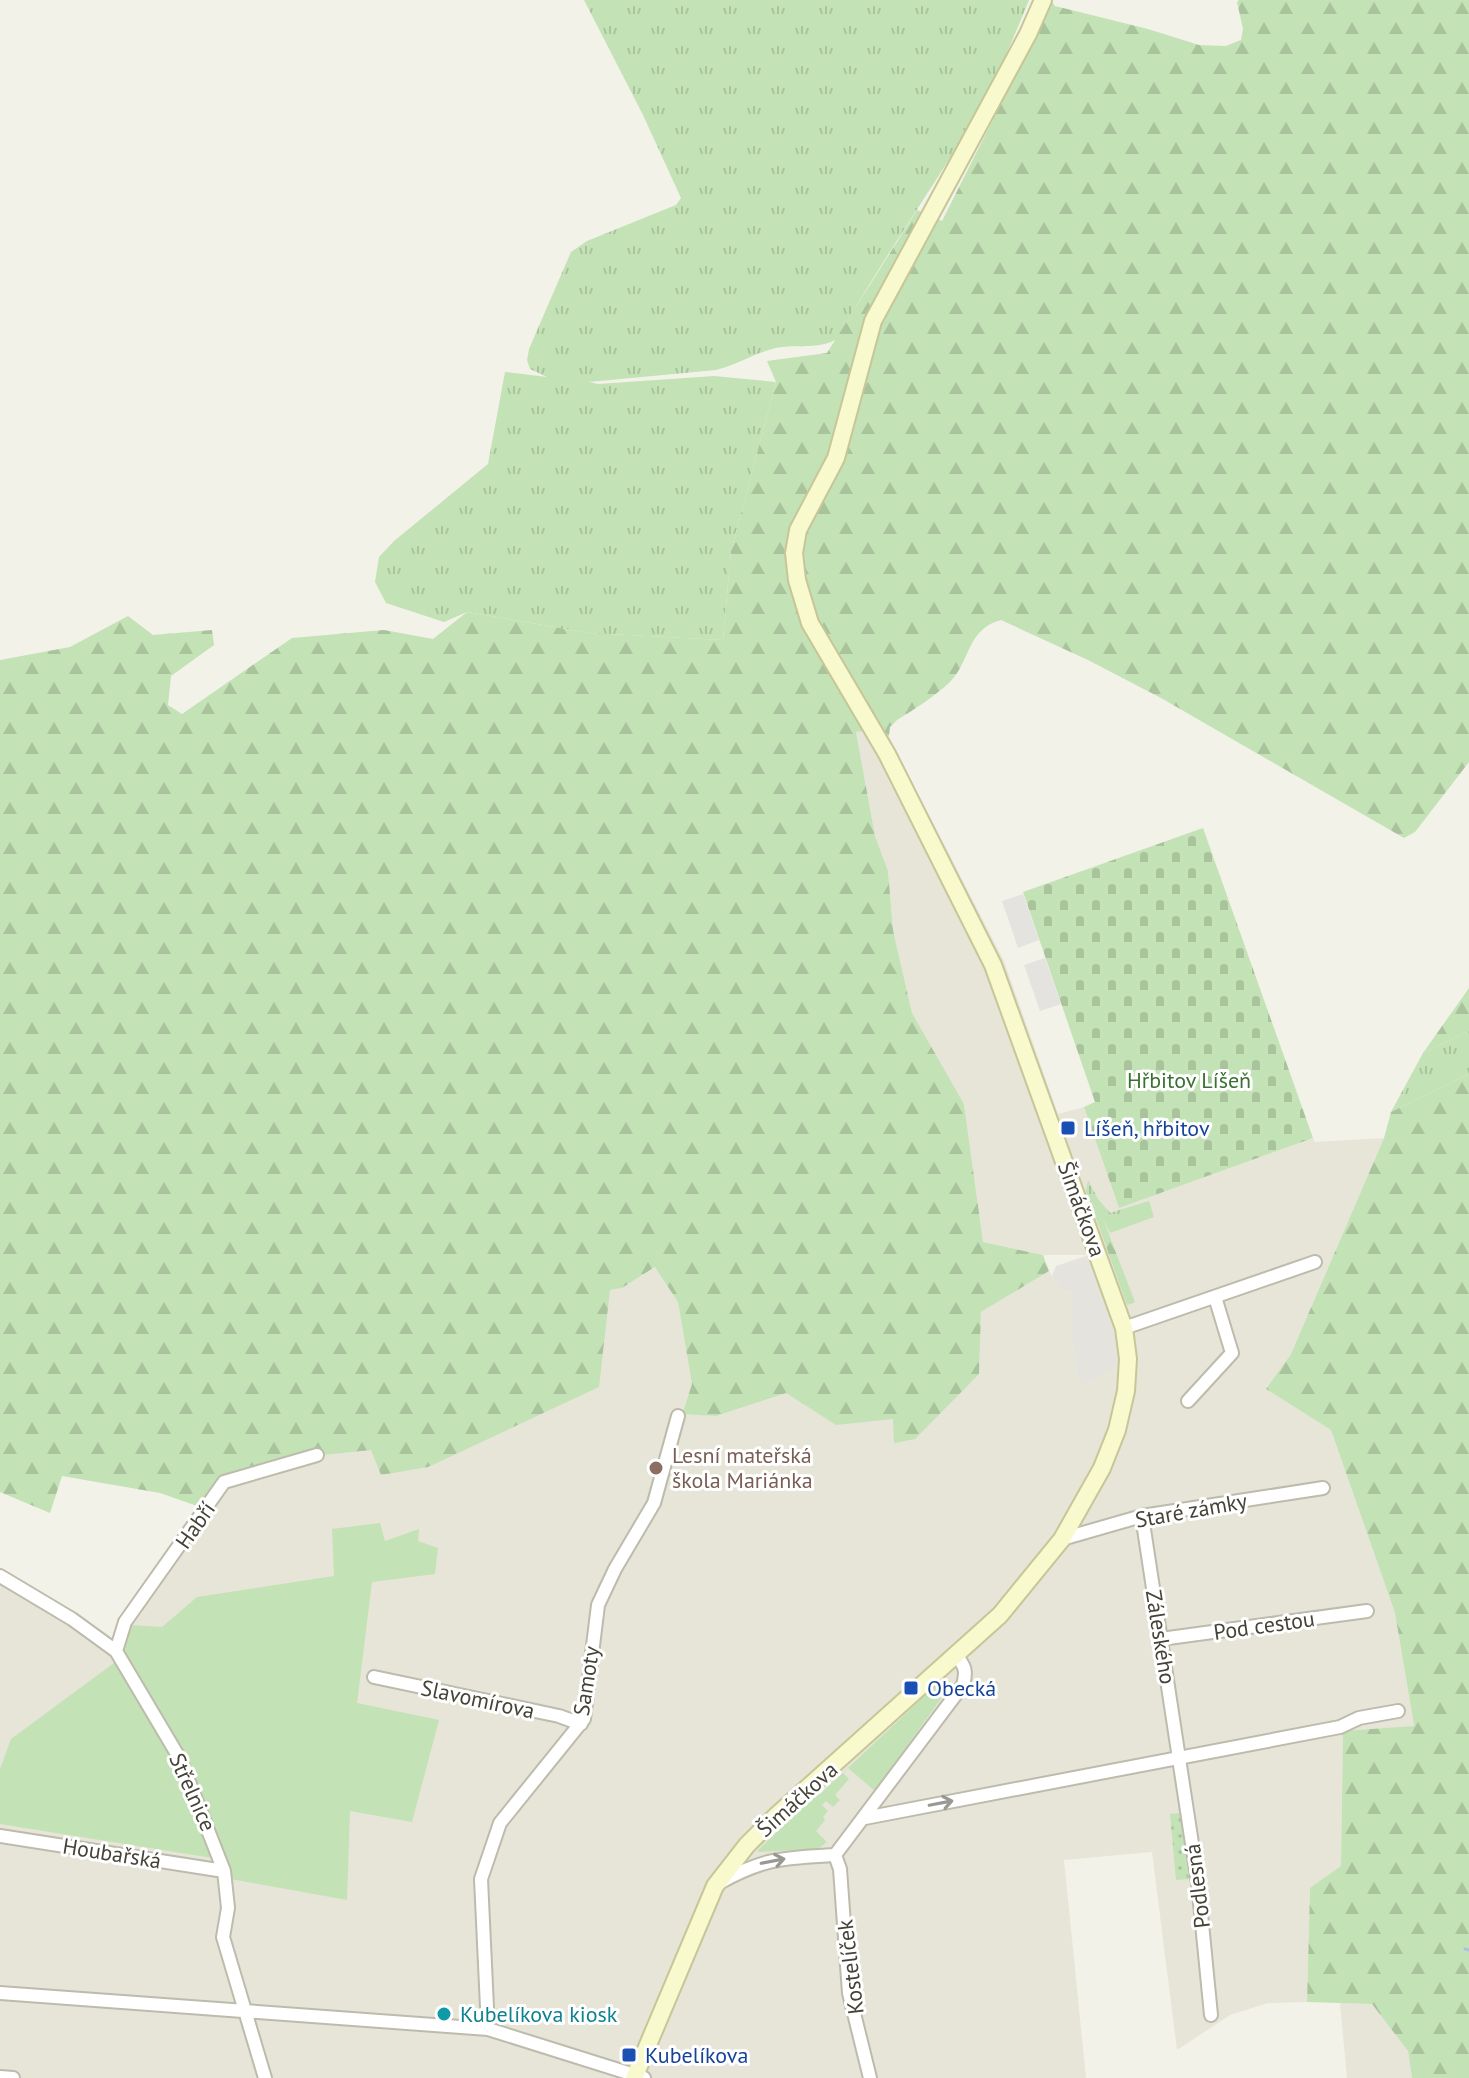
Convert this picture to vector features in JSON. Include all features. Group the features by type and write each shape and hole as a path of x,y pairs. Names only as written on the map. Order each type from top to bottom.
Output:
{"street":[{"name":"Šimáčkova","path":"638,2077 715,1886 747,1845 776,1816 1005,1609 1062,1539 1102,1468 1117,1430 1126,1391 1128,1359 1124,1328 993,965 880,742 810,623 794,553 798,530 836,458 873,321 1028,34 1043,0"},
{"path":"1124,1328 1315,1262"},
{"path":"1188,1401 1232,1353 1215,1297"},
{"name":"Samoty","path":"488,2029 481,1879 500,1823 584,1719 598,1605 615,1569 654,1503 678,1416"},
{"name":"Habří","path":"116,1651 125,1622 224,1482 317,1455"},
{"name":"Staré zámky","path":"1062,1539 1142,1516 1323,1488"},
{"name":"Záleského","path":"1142,1516 1180,1758"},
{"name":"Střelnice","path":"0,1576 72,1619 116,1651 180,1759 224,1871 228,1908 223,1937 265,2078"},
{"name":"Pod cestou","path":"1161,1639 1367,1611"},
{"path":"835,1855 963,1685 965,1665 956,1655"},
{"name":"Slavomírova","path":"374,1677 559,1716 581,1724"},
{"path":"865,1818 1340,1727 1359,1718 1398,1711"},
{"name":"Podlesná","path":"1180,1758 1198,1883 1211,2015"},
{"name":"Houbařská","path":"0,1836 224,1871"},
{"name":"Šimáčkova","path":"715,1886 768,1860 835,1855"},
{"name":"Kostelíček","path":"835,1855 840,1869 849,1993 870,2078"},
{"path":"0,1993 488,2029 638,2077"},
{"path":"0,2077 13,2078"}],"shaded area":[{"path":"876,720 889,737 1004,961 1058,1114 1084,1107 1119,1208 1313,1138 1315,1142 1384,1138 1291,1354 1266,1389 1331,1430 1395,1613 1414,1727 1343,1731 1341,1866 1310,1889 1307,2002 1268,2003 1230,2015 1177,2050 1152,1852 1064,1860 1086,2078 0,2078 0,1572 85,1620 112,1639 221,1478 261,1469 304,1452 323,1455 372,1449 610,1290 622,1288 656,1267 678,1302 692,1384 682,1413 716,1416 786,1393 836,1425 979,1374 981,1312 1049,1271 1061,1291 1072,1292 1072,1341 1079,1385 1117,1367 1089,1255 1043,1255 983,1242 964,1104 912,1013 893,930 888,871 875,836 856,732"},
{"path":"1023,894 1039,940 1018,948 1002,901"},
{"path":"1045,958 1061,1004 1040,1011 1024,965"},
{"path":"1089,1255 1114,1333 1117,1367 1079,1386 1072,1341 1072,1292 1061,1291 1052,1276 1056,1266"},
{"path":"1340,2003 1372,2004 1408,2051 1412,2078 1347,2078"}],"green space":[{"path":"584,0 1029,0 1000,68 974,118 838,338 818,345 773,349 716,370 589,382 598,384 714,376 776,382 731,551 723,640 590,633 467,612 444,622 386,603 375,582 379,557 394,541 488,464 505,372 547,377 530,369 527,360 529,349 571,252 587,241 676,205 681,198"},
{"path":"1239,0 1469,0 1469,762 1415,832 1404,838 1161,698 1001,620 982,630 950,682 897,720 890,727 889,736 886,738 876,721 863,731 856,732 875,836 888,871 893,930 912,1013 964,1104 983,1242 1043,1255 1049,1271 981,1312 979,1374 915,1439 894,1443 893,1419 836,1425 786,1393 716,1416 682,1414 692,1384 678,1302 655,1267 622,1288 610,1290 599,1387 428,1467 381,1475 371,1450 323,1455 304,1452 261,1469 221,1479 200,1507 160,1493 62,1476 50,1513 0,1492 0,660 70,647 128,616 153,635 212,630 214,645 171,676 168,705 182,714 292,638 384,630 433,639 467,612 590,633 723,640 731,551 776,382 767,361 827,353 917,210 942,221 1052,2 1055,6 1199,45 1226,46 1241,40 1243,29"},
{"name":"Hřbitov Líšeň","path":"1203,828 1313,1138 1119,1208 1084,1107 1095,1102 1023,892"},
{"path":"1469,988 1469,1031 1423,1053"},
{"path":"1469,1031 1469,1074 1391,1112 1423,1053"},
{"path":"1469,1074 1469,2078 1412,2078 1408,2051 1372,2004 1307,2002 1310,1888 1341,1866 1343,1731 1414,1726 1395,1613 1331,1430 1266,1389 1291,1354 1384,1138 1391,1112"},
{"path":"1088,1180 1110,1213 1149,1201 1154,1217 1110,1233 1103,1219 1097,1221 1086,1191"},
{"path":"1103,1219 1135,1302 1127,1305 1097,1221"},
{"path":"380,1523 385,1541 419,1529 418,1541 438,1548 435,1574 372,1582 357,1703 439,1720 412,1822 350,1811 347,1900 231,1879 225,1860 0,1824 0,1769 11,1739 118,1660 130,1625 162,1627 197,1597 334,1576 332,1529"},
{"path":"945,1677 952,1683 875,1791 848,1768 843,1773 849,1779 835,1795 840,1800 833,1807 826,1801 822,1805 828,1811 816,1831 827,1842 818,1849 759,1852 817,1794"},
{"path":"1180,1813 1189,1879 1176,1880 1170,1814"}],"waterway":[{"path":"1465,1949 1469,1950"}],"place":[{"name":"Líšeň, hřbitov","path":"1068,1128"},
{"name":"Lesní mateřská škola Mariánka","path":"656,1468"},
{"name":"Obecká","path":"911,1688"},
{"name":"Kubelíkova kiosk","path":"444,2014"},
{"name":"Kubelíkova","path":"629,2055"}]}
